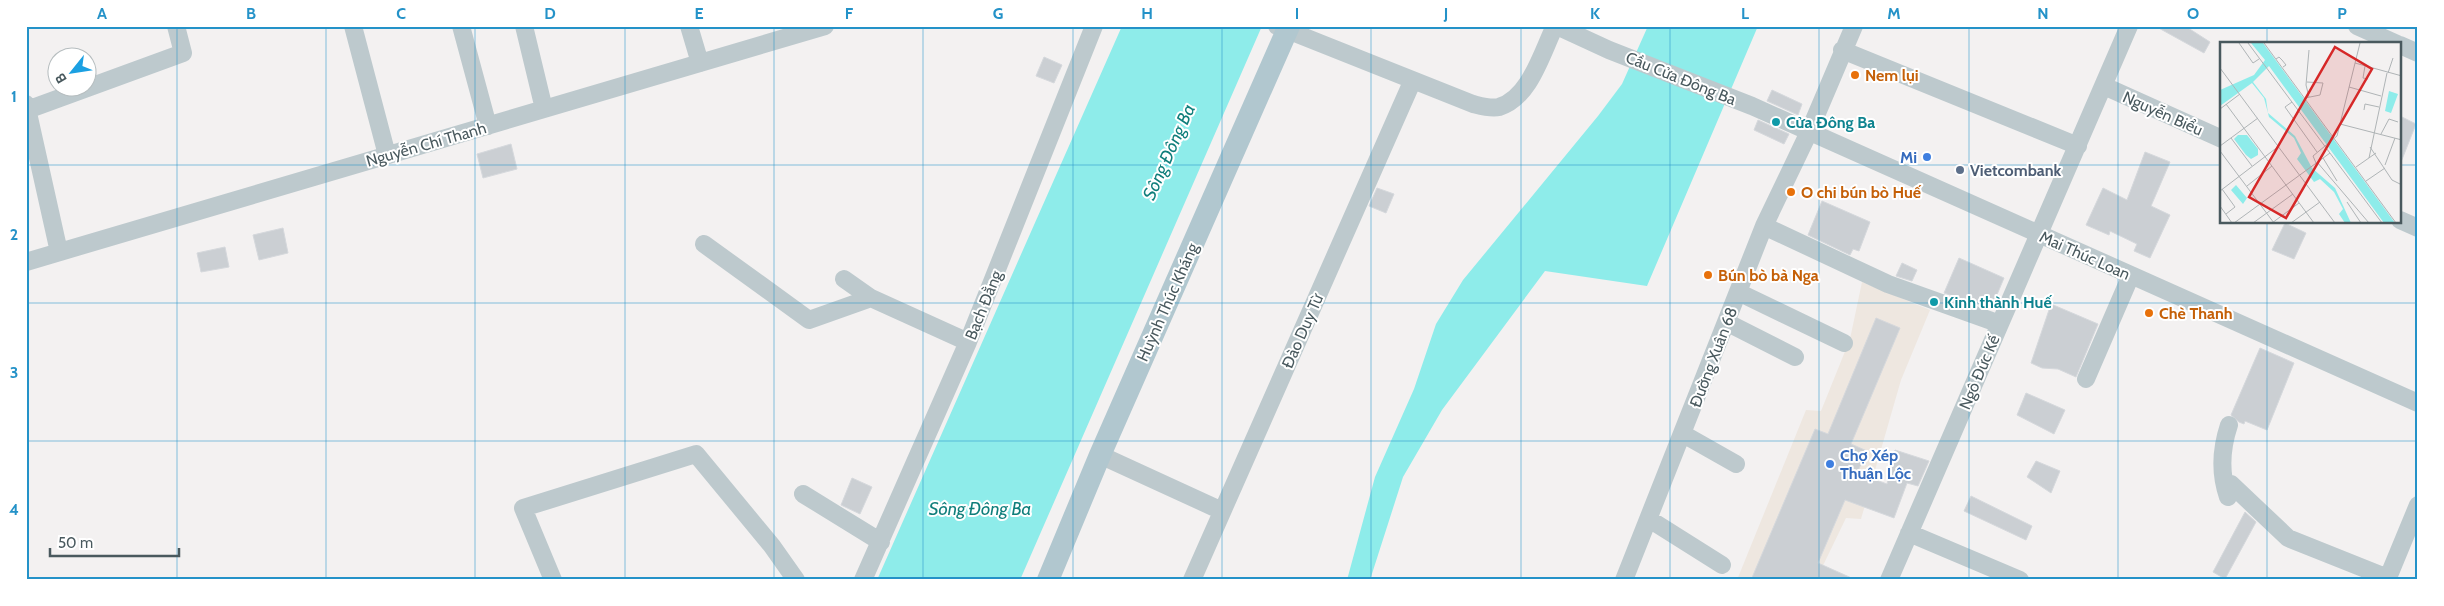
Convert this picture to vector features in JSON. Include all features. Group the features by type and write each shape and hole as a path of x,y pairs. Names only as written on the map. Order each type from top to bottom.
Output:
{"main road":[{"name":"Huỳnh Thúc Kháng","path":"1048,580 1100,455 1289,26"}],"street":[{"path":"59,252 27,107 183,53 176,26"},
{"path":"353,26 387,156"},
{"path":"462,26 488,126"},
{"path":"524,26 544,109"},
{"path":"689,26 700,63"},
{"name":"Nguyễn Chí Thanh","path":"26,262 700,63 772,34 825,26"},
{"name":"Bạch Đằng","path":"864,580 968,342 1094,26"},
{"path":"1277,26 1321,46 1412,82 1473,104 1498,107 1512,101 1528,82 1556,26"},
{"name":"Cầu Cửa Đông Ba","path":"1556,26 1610,50 1752,106"},
{"name":"Đường Xuân 68","path":"1624,580 1764,226 1809,132 1842,50 1854,26"},
{"name":"Ngô Đức Kế","path":"1889,580 2130,26"},
{"path":"2357,26 2393,42"},
{"path":"2402,46 2418,53"},
{"path":"1842,50 2078,146"},
{"name":"Đào Duy Từ","path":"1192,580 1412,82"},
{"name":"Nguyễn Biểu","path":"2104,86 2220,138"},
{"name":"Mai Thúc Loan","path":"1752,106 2418,403"},
{"path":"2402,221 2418,228"},
{"path":"1764,226 1888,284 2000,324"},
{"path":"704,244 809,320 871,298"},
{"path":"2086,379 2132,276"},
{"path":"844,279 871,298 968,342"},
{"path":"1738,292 1844,343"},
{"path":"1726,322 1795,357"},
{"path":"2228,425 2222,457 2224,486 2228,497 2231,484 2288,538 2387,579 2418,505"},
{"path":"1683,434 1736,464"},
{"path":"553,580 522,508 696,454 772,546 792,579"},
{"path":"1100,455 1222,512"},
{"path":"803,494 880,542"},
{"path":"1649,519 1722,566"},
{"path":"1909,533 2020,580"}],"shaded area":[{"name":"Chợ Xép Thuận Lộc","path":"1862,282 1930,310 1901,380 1861,519 1846,518 1816,580 1737,580 1806,410 1821,411 1850,339"}],"water":[{"name":"Sông Đông Ba","path":"1122,26 1262,26 1020,580 877,580"},
{"path":"1648,26 1758,26 1647,286 1545,271 1442,410 1403,477 1370,580 1347,580 1375,477 1414,389 1436,324 1463,280 1598,116 1622,84"}],"building":[{"path":"2155,26 2185,26 2210,42 2204,53"},
{"path":"1044,57 1062,65 1054,83 1036,76"},
{"path":"1772,90 1802,104 1798,115 1767,101"},
{"path":"2402,117 2416,124 2402,159"},
{"path":"1758,120 1789,134 1784,144 1754,130"},
{"path":"511,144 517,169 483,178 477,154"},
{"path":"2145,152 2170,162 2151,206 2170,215 2150,258 2134,251 2137,244 2110,231 2109,235 2086,225 2103,188 2127,200"},
{"path":"1377,188 1394,194 1386,213 1369,206"},
{"path":"1822,201 1870,222 1859,251 1853,249 1850,255 1808,235"},
{"path":"2285,224 2306,233 2294,259 2272,250"},
{"path":"283,228 288,253 259,260 253,235"},
{"path":"225,247 229,267 201,272 197,253"},
{"path":"1959,258 2004,278 1991,309 1944,293"},
{"path":"1902,263 1917,270 1912,281 1896,276"},
{"path":"2051,304 2098,324 2076,377 2058,369 2042,368 2031,363"},
{"path":"1876,318 1900,328 1851,444 1867,451 1857,473 1887,484 1895,450 1929,461 1918,486 1907,483 1894,518 1845,500 1818,563 1856,580 1751,580 1815,429 1828,434"},
{"path":"2260,348 2294,363 2267,430 2245,421 2244,424 2239,422 2231,415"},
{"path":"2026,393 2065,410 2054,434 2017,415"},
{"path":"2036,461 2060,471 2051,493 2027,477"},
{"path":"852,478 872,487 860,514 841,505"},
{"path":"1971,496 2032,526 2026,540 1964,511"},
{"path":"2245,512 2256,522 2225,579 2213,572"}],"place":[{"name":"Nem lụi","path":"1855,75"},
{"name":"Cửa Đông Ba","path":"1776,122"},
{"name":"Mi","path":"1927,157"},
{"name":"Vietcombank","path":"1960,170"},
{"name":"O chi bún bò Huế","path":"1791,192"},
{"name":"Bún bò bà Nga","path":"1708,275"},
{"name":"Kinh thành Huế","path":"1934,302"},
{"name":"Chè Thanh","path":"2149,313"},
{"name":"Chợ Xép Thuận Lộc","path":"1830,464"}]}
